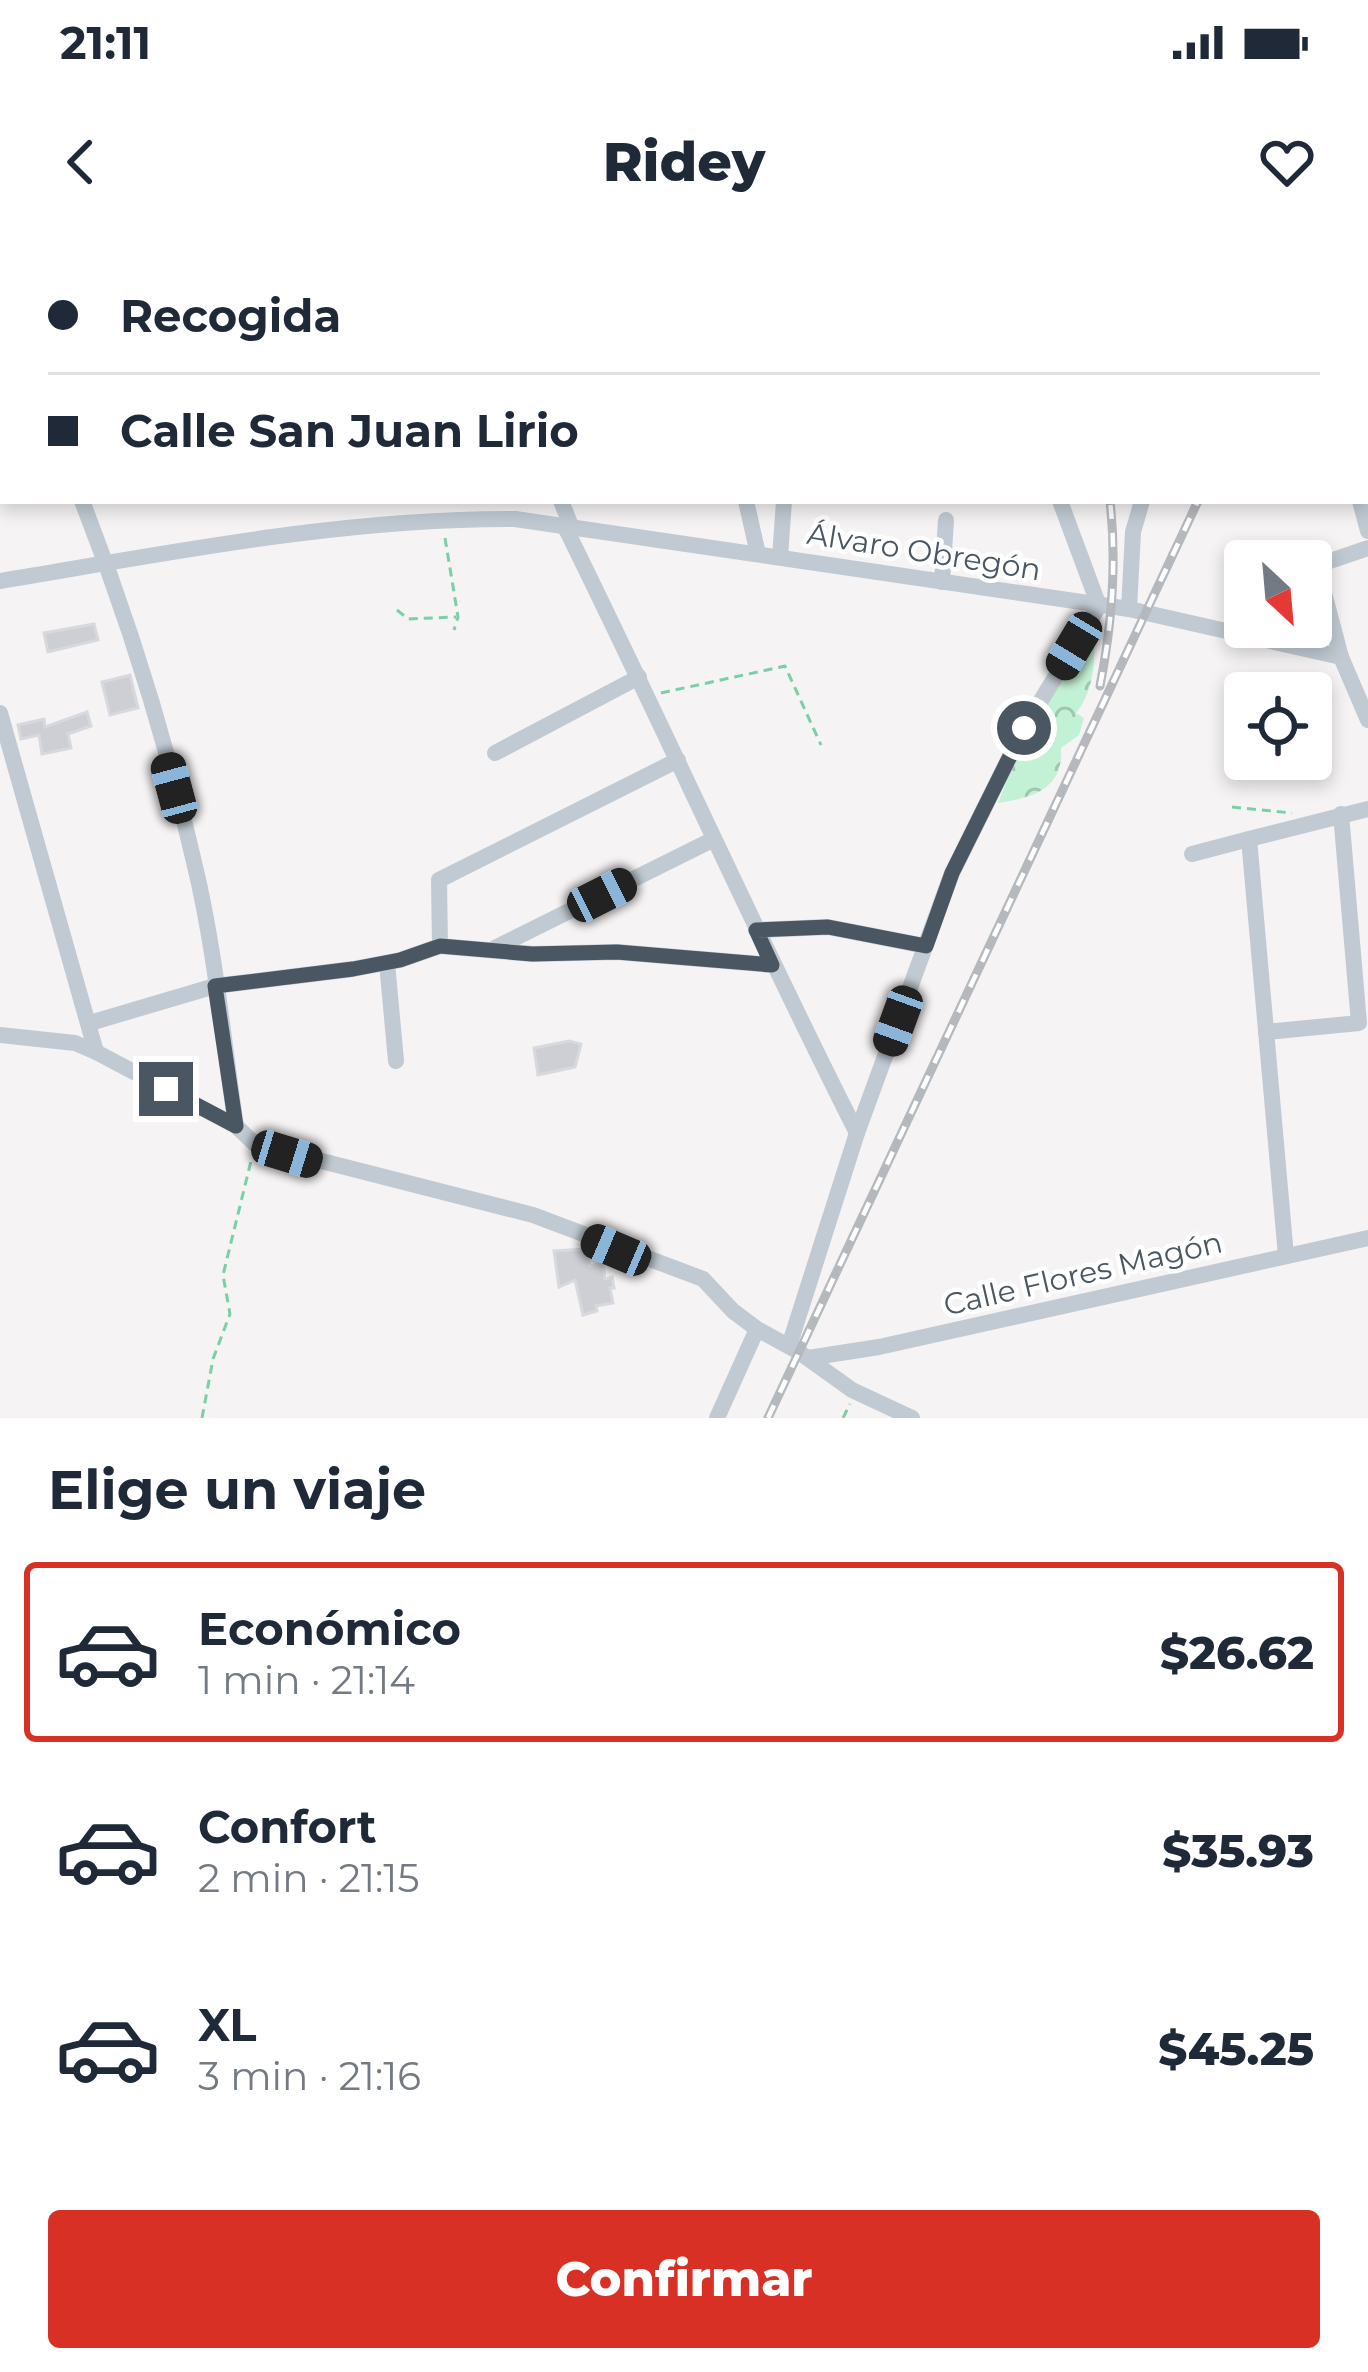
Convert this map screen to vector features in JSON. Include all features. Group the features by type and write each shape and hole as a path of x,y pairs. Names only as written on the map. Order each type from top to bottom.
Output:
{"street":[{"path":"83,504 154,710 195,865 236,1126"},
{"path":"562,504 772,965 857,1133"},
{"path":"747,504 758,554"},
{"path":"780,557 784,504"},
{"path":"789,1346 857,1133 952,873 1024,728 1099,606 1061,504"},
{"path":"1129,609 1132,532 1141,504"},
{"name":"Álvaro Obregón","path":"0,581 443,519 515,519 1129,609 1341,657"},
{"path":"942,582 946,520"},
{"path":"1368,548 1324,563 1318,574 1341,657 1368,720"},
{"path":"495,752 639,677"},
{"path":"2,724 96,1052"},
{"path":"440,946 439,880 678,760"},
{"path":"1192,854 1368,809"},
{"path":"1266,1033 1359,1023 1341,814"},
{"path":"490,950 714,839"},
{"path":"1249,839 1286,1256"},
{"path":"756,930 828,927 926,946"},
{"path":"90,1022 215,986 387,963 440,946 532,954 617,952 772,965"},
{"path":"387,963 396,1061"},
{"path":"0,1035 75,1043 236,1126 255,1144 533,1215 703,1279 757,1329 852,1390 912,1418"},
{"name":"Calle Flores Magón","path":"808,1358 879,1347 1368,1238"},
{"path":"717,1418 757,1329"}],"path":[{"path":"443,519 458,617 454,630"},
{"path":"397,610 408,619 458,617"},
{"path":"648,696 785,666 821,745"},
{"path":"1232,807 1295,813"},
{"path":"202,1418 213,1359 230,1314 223,1275 255,1144"}],"green space":[{"path":"1093,627 1093,672 1076,713 1084,718 1079,735 1061,748 1057,773 1043,789 998,803 1016,758"}],"building":[{"path":"94,624 98,640 48,652 44,633"},
{"path":"130,675 138,708 110,715 102,682"},
{"path":"87,712 91,726 68,734 71,748 42,754 39,735 21,739 18,725 44,719 45,727"},
{"path":"569,1041 581,1044 575,1067 538,1075 534,1048"},
{"path":"586,1249 590,1266 603,1263 605,1279 612,1277 614,1288 610,1288 613,1303 583,1315 575,1280 559,1287 554,1251"}],"railway":[{"path":"1100,686 1112,594 1110,504"},
{"path":"768,1418 1197,504"}],"route":[{"path":"166,1089 236,1126 215,986 353,969 440,946 532,954 617,952 772,965 756,930 828,927 926,946 952,873 1024,728"}]}
